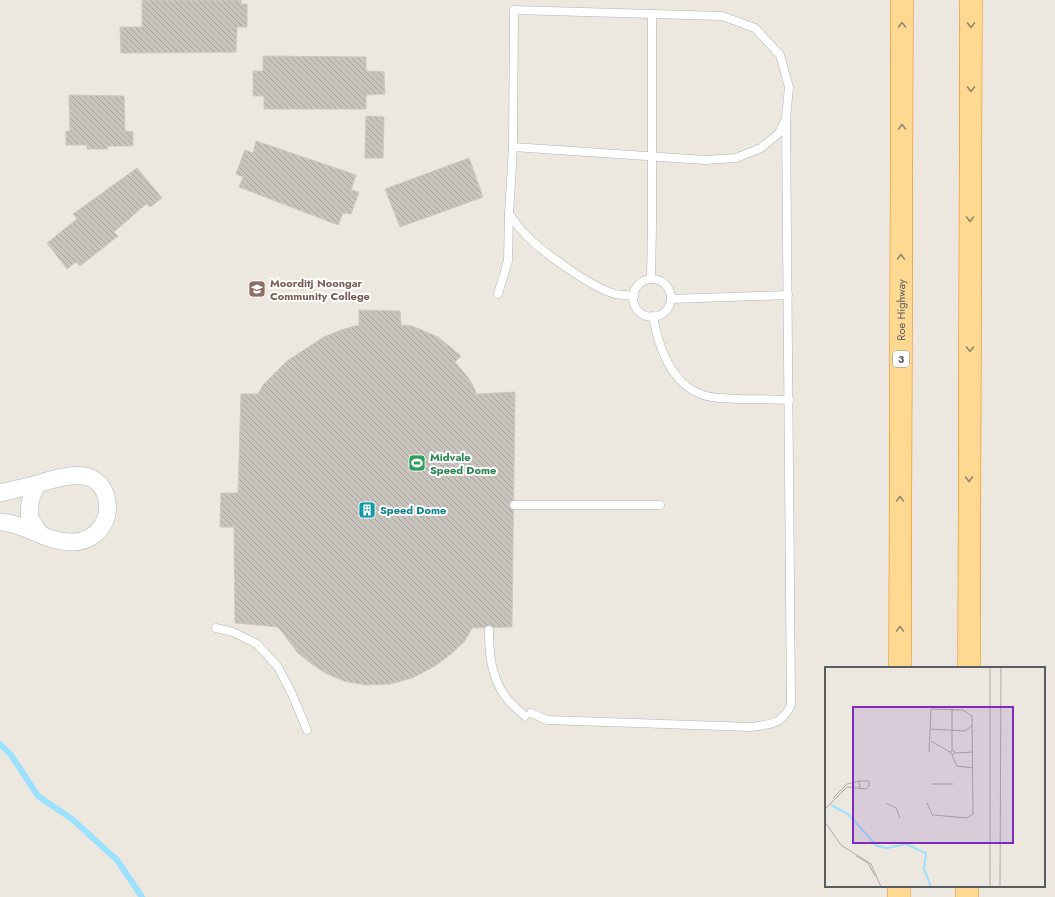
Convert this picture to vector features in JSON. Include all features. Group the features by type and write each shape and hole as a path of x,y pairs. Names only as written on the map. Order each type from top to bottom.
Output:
{"highway":[{"name":"Roe Highway","path":"900,667 902,0"},
{"path":"968,667 971,0"}],"street":[{"path":"0,493 66,477 85,476 92,478 101,485 108,506 106,522 100,531 82,541 63,542 0,522"},
{"path":"38,484 33,489 30,503 30,519 41,535"}],"lane":[{"path":"489,630 489,651 493,675 505,697 528,714 547,720 751,727 773,724 786,716 791,705 786,118 788,87 780,55 754,28 722,16 514,10 513,147 508,261 498,294"},
{"path":"651,279 652,14"},
{"path":"513,147 705,160 736,158 761,148 779,133 786,118"},
{"path":"509,214 524,234 575,272 601,288 616,294 634,296"},
{"path":"651,279 659,280 666,284 670,291 671,299 670,305 664,313 653,316 645,315 638,311 634,296 640,283 651,279"},
{"path":"671,299 788,295"},
{"path":"653,316 660,348 673,371 686,386 703,395 720,398 788,400"},
{"path":"514,506 660,506"},
{"path":"216,628 233,632 257,644 278,667 292,694 307,730"}],"building":[{"path":"142,0 241,0 241,4 247,4 247,27 237,27 236,52 121,53 120,27 142,27"},
{"path":"263,56 366,57 366,71 384,72 385,94 366,95 366,109 264,109 264,96 253,96 253,71 263,71"},
{"path":"69,95 124,96 125,131 133,132 133,146 107,146 108,149 87,149 87,145 66,145 66,131 70,131"},
{"path":"366,116 384,117 383,158 365,158"},
{"path":"256,141 356,175 351,190 359,192 351,214 343,213 338,225 239,187 243,177 236,174 245,150 253,153"},
{"path":"469,158 483,197 400,227 385,189"},
{"path":"137,168 162,198 150,207 146,204 114,232 118,236 80,266 76,262 67,269 47,243 77,219 73,214"},
{"name":"Speed Dome","path":"359,310 400,311 401,325 412,326 438,337 461,356 455,362 470,380 477,394 515,392 512,627 472,628 465,641 435,666 412,678 390,684 366,685 344,681 327,674 298,653 278,627 235,623 234,527 220,527 221,493 238,493 241,394 258,394 263,385 287,361 324,337 359,325"}],"waterway":[{"path":"0,744 11,755 38,796 72,819 117,860 142,897"}],"place":[{"name":"Moorditj Noongar Community College","path":"257,289"},
{"name":"Midvale Speed Dome","path":"417,463"},
{"name":"Speed Dome","path":"367,510"}]}
